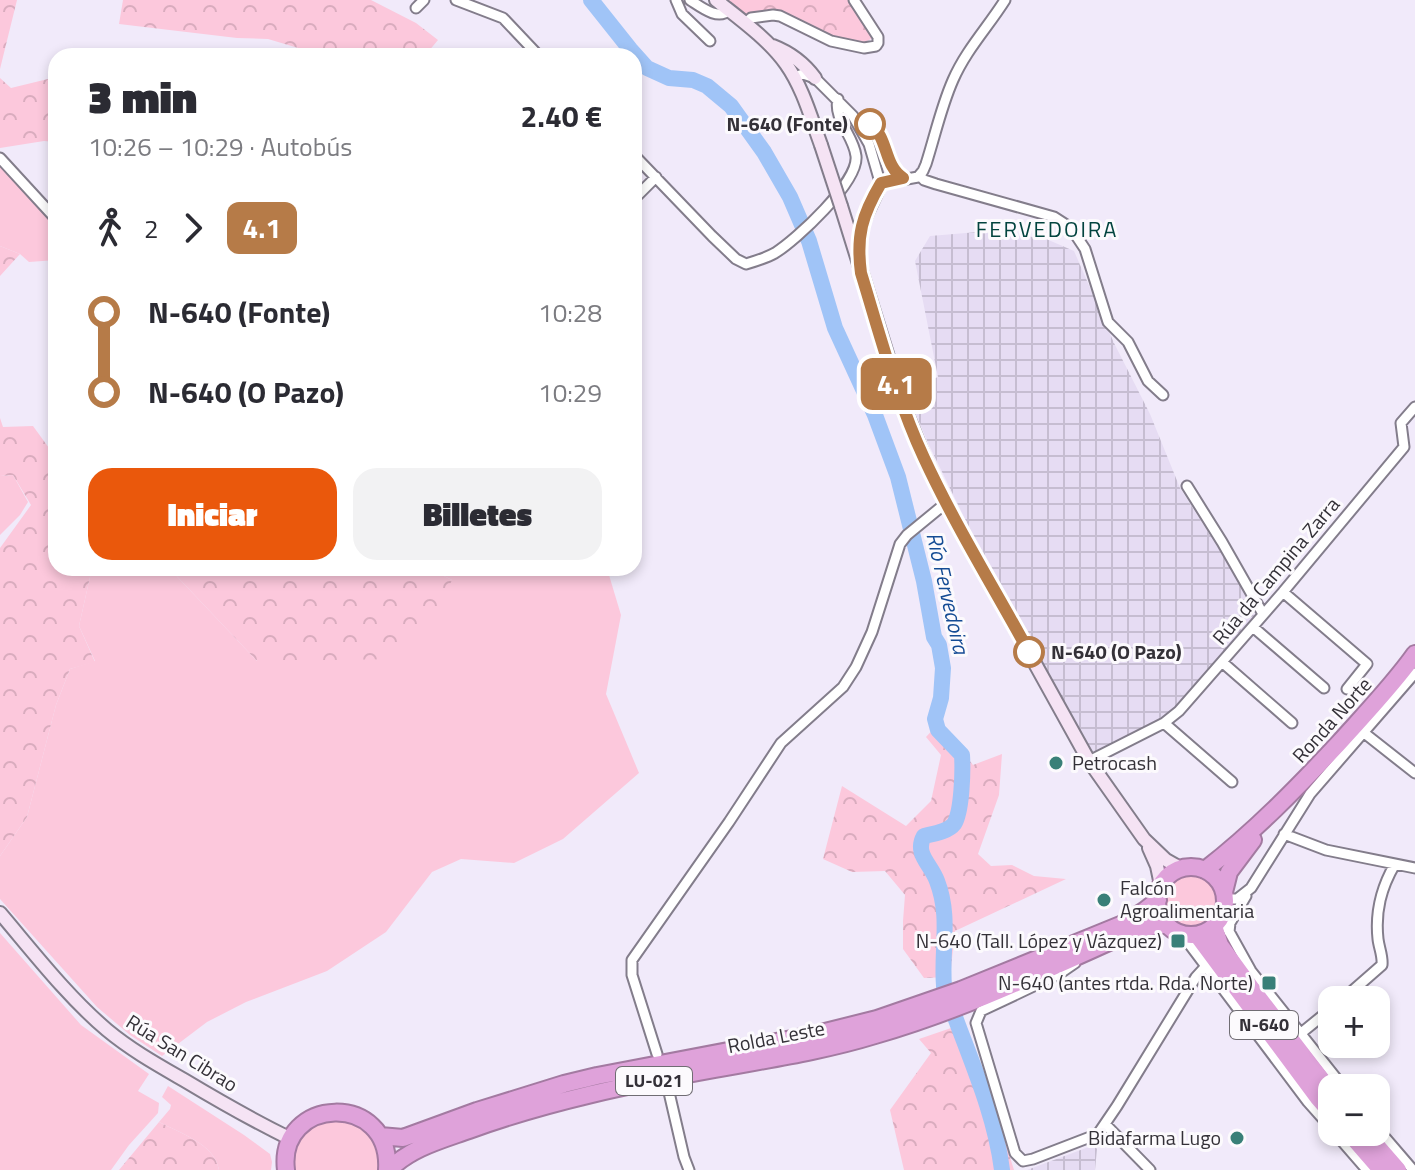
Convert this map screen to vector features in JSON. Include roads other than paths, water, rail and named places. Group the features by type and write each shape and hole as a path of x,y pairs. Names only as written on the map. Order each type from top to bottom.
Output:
{"highway":[{"name":"Ronda Norte","path":"1205,870 1275,810 1368,711 1415,654"},
{"name":"Ronda Norte","path":"1224,895 1229,872 1275,810"},
{"path":"1160,893 1170,875 1182,869 1194,867 1214,876 1224,895 1221,925 1181,931"},
{"name":"N-640","path":"1160,893 1158,909 1181,931 1318,1098"},
{"name":"Rolda Leste","path":"963,997 1123,924 1144,911 1160,893"},
{"name":"N-640","path":"1221,925 1220,945 1318,1075"},
{"name":"Rolda Leste","path":"388,1170 411,1152 482,1125 561,1101 690,1073 819,1050 873,1036 927,1010 1077,955 1138,929 1181,931"},
{"name":"Rolda Leste","path":"388,1170 380,1136 403,1138 564,1084 927,1010"},
{"path":"286,1170 286,1151 291,1139 312,1118 327,1112 357,1116 370,1124 380,1136"},
{"path":"1360,1146 1381,1170"},
{"path":"1377,1146 1398,1170"}],"main road":[{"path":"716,0 770,45 801,62 815,78"},
{"name":"N-640","path":"770,45 794,77 821,145 902,402 924,457 946,503 1089,761 1144,839 1157,866 1160,893"},
{"path":"861,273 859,236 869,207 884,182"},
{"name":"N-640","path":"1144,839 1166,860 1182,869"},
{"name":"Rúa San Cibrao","path":"0,913 76,1001 108,1031 138,1053 238,1112 291,1139"}],"street":[{"path":"416,8 424,0"},
{"path":"456,0 503,18 531,48"},
{"path":"676,0 682,14 710,41"},
{"path":"690,0 719,15 729,10"},
{"path":"745,24 753,17 780,16 831,41 864,48 876,46 878,37 854,0"},
{"path":"920,176 953,79 967,53 1005,0"},
{"path":"794,77 803,74 815,78 857,120 869,144 877,176 884,182"},
{"path":"642,163 720,244 746,264 774,253 795,239 849,178 856,156 836,108 838,99"},
{"path":"857,120 876,129 889,162 903,178"},
{"path":"0,158 48,210"},
{"path":"884,182 889,162"},
{"path":"884,182 920,176"},
{"path":"920,176 936,184 1054,217 1071,228 1085,249 1108,322 1128,342 1148,381 1163,395"},
{"path":"642,191 656,177"},
{"name":"Rúa da Campina Zarra","path":"1089,761 1164,723 1179,711 1404,447 1401,423 1415,407"},
{"path":"1187,486 1263,614"},
{"path":"657,1054 632,975 632,960 781,743 843,687 872,632 897,550 907,535 946,503"},
{"path":"1283,592 1367,664 1347,689"},
{"path":"1253,627 1324,688"},
{"path":"1222,662 1292,723"},
{"path":"1333,1074 1251,971 1221,925 1230,923 1310,794 1415,673"},
{"path":"1164,723 1232,782"},
{"path":"1363,732 1415,773"},
{"path":"1284,834 1326,850 1415,868"},
{"path":"1358,986 1382,965 1378,941 1379,904 1384,884 1395,864"},
{"path":"1224,895 1237,899 1249,890"},
{"path":"1181,931 1318,1114"},
{"path":"1077,955 1074,965 1059,974 981,1011 976,1023 1015,1153 1023,1161 1098,1134 1196,977 1206,966"},
{"path":"1300,1034 1318,1019"},
{"path":"668,1088 689,1170"},
{"path":"1105,1124 1150,1170"},
{"path":"1390,1143 1413,1170"},
{"path":"1346,1146 1367,1170"}],"waterway":[{"name":"Río Fervedoira","path":"591,0 629,48"},
{"name":"Río Fervedoira","path":"642,62 669,78 693,80 707,86 731,106 764,152 790,197 809,241 835,328 875,415 898,477 943,668 941,698 935,719 938,730 962,755 957,818 948,829 924,836 921,848 937,881 944,908 944,986 985,1100 1002,1170"}],"place":[{"name":"N-640 (Fonte)","path":"870,124"},
{"name":"N-640 (O Pazo)","path":"1029,652"},
{"name":"Petrocash","path":"1056,763"},
{"name":"Falcón Agroalimentaria","path":"1104,900"},
{"name":"N-640 (Tall. López y Vázquez)","path":"1178,941"},
{"name":"N-640 (antes rtda. Rda. Norte)","path":"1269,983"},
{"name":"Bidafarma Lugo","path":"1237,1138"}],"district":[{"name":"FERVEDOIRA","path":"1047,229"}]}
